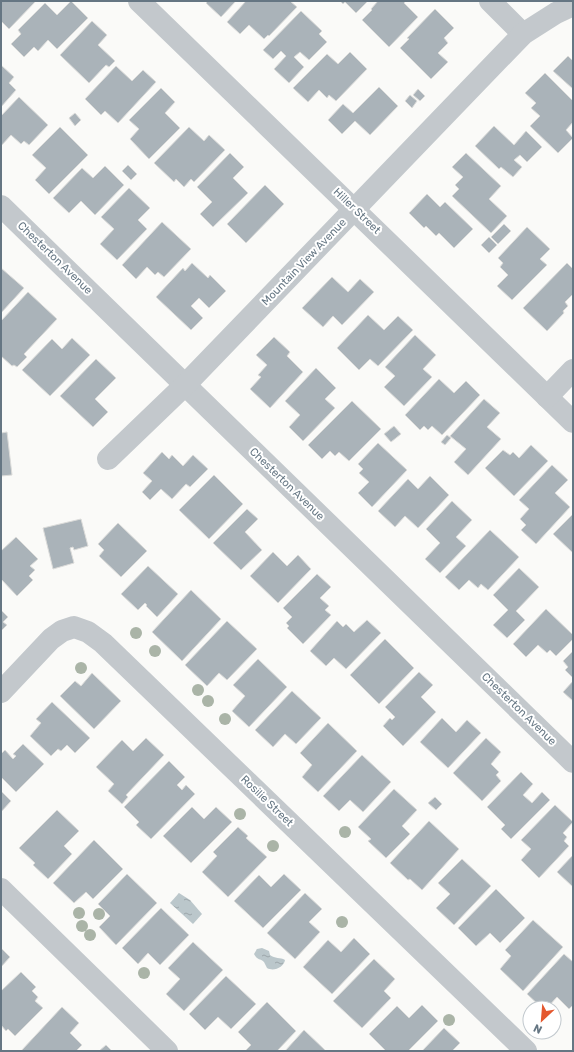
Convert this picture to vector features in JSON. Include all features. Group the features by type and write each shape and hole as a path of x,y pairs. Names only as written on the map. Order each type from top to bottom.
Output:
{"street":[{"name":"Hiller Street","path":"139,1 573,422"},
{"path":"490,1 523,34"},
{"name":"Mountain View Avenue","path":"108,460 185,385 523,34 556,13 573,5"},
{"name":"Chesterton Avenue","path":"1,206 573,762"},
{"path":"547,397 573,370"},
{"name":"Rosilie Street","path":"1,692 51,639 62,631 74,627 88,632 103,643 526,1051"},
{"path":"1,889 167,1051"}],"water":[{"path":"179,893 190,900 202,914 193,924 170,903"},
{"path":"262,948 269,951 270,955 285,960 283,965 276,969 267,968 264,962 257,958 254,954 257,949"}],"building":[{"path":"1,1 36,1 9,29 1,21"},
{"path":"71,1 88,18 57,49 48,40 38,51 34,47 24,57 11,44 21,34 18,30 45,3 57,15"},
{"path":"208,1 236,1 221,17 206,3"},
{"path":"246,1 290,1 297,7 269,36 268,35 264,39 249,25 240,34 227,22"},
{"path":"340,1 368,1 356,13 345,2 343,4"},
{"path":"378,1 406,1 404,3 418,17 389,47 362,20 372,10 371,9"},
{"path":"435,9 454,28 444,38 448,43 438,53 448,62 431,79 400,48 409,39 407,38"},
{"path":"301,11 322,31 319,34 327,42 309,60 300,52 294,57 304,67 289,83 274,69 286,56 281,51 273,59 263,50"},
{"path":"92,21 107,35 98,45 115,61 109,67 106,65 89,83 60,55"},
{"path":"350,52 367,69 336,101 329,95 327,98 319,90 308,102 293,88 327,54 338,64"},
{"path":"568,56 573,61 573,89 553,71"},
{"path":"1,65 14,77 9,83 16,90 1,107"},
{"path":"116,66 132,81 143,70 156,82 118,123 105,111 101,115 85,99"},
{"path":"545,73 573,101 573,122 566,130 573,138 558,153 530,126 540,116 531,108 536,103 525,93"},
{"path":"379,87 398,106 370,135 355,121 342,134 328,120 343,104 353,113"},
{"path":"161,88 175,102 165,113 180,128 149,159 130,139 139,129 129,120"},
{"path":"418,89 425,96 420,101 413,95"},
{"path":"410,95 417,101 412,108 405,101"},
{"path":"19,97 48,125 29,145 24,141 21,144 11,135 1,146 1,116"},
{"path":"75,113 81,120 75,126 69,118"},
{"path":"494,126 514,145 526,131 542,147 527,162 520,155 514,160 522,167 513,177 501,167 499,169 475,146"},
{"path":"60,127 88,155 49,194 35,180 46,168 32,155"},
{"path":"189,127 204,141 209,135 225,150 194,182 191,179 184,187 176,179 174,182 154,163"},
{"path":"230,153 244,167 233,178 248,193 213,227 200,214 212,202 197,187"},
{"path":"466,153 501,186 489,199 507,216 491,233 452,196 459,189 455,185 463,177 452,167"},
{"path":"128,165 137,174 131,180 122,171"},
{"path":"105,166 124,185 95,215 81,201 69,213 53,198 82,168 93,178"},
{"path":"265,185 284,204 246,243 227,224"},
{"path":"129,188 150,208 138,220 147,229 117,260 100,244 114,229 101,217"},
{"path":"427,194 440,207 445,202 473,229 454,248 439,233 436,236 426,226 424,228 409,213"},
{"path":"162,222 191,249 164,277 158,272 155,275 147,267 136,279 122,265"},
{"path":"504,224 511,231 498,244 491,237"},
{"path":"527,227 550,249 540,259 547,265 512,300 497,286 508,275 500,267 503,263 498,258"},
{"path":"489,237 497,245 489,253 481,245"},
{"path":"192,263 208,278 210,275 226,291 209,308 199,298 191,306 203,318 191,330 156,297 183,268 185,271"},
{"path":"567,263 573,269 573,294 565,302 568,306 563,311 564,313 547,331 523,308"},
{"path":"1,268 24,288 1,313"},
{"path":"332,277 348,292 360,279 374,292 342,325 333,316 323,327 302,308"},
{"path":"28,292 57,319 24,354 27,357 17,367 14,365 12,366 1,356 1,321"},
{"path":"368,315 384,330 398,316 413,330 378,366 370,359 359,370 337,348"},
{"path":"415,335 436,355 423,369 432,377 404,406 384,387 395,376 385,367"},
{"path":"274,337 290,352 287,356 303,372 270,408 250,389 261,377 258,375 267,365 256,355"},
{"path":"72,338 90,355 50,396 22,370 52,339 62,349"},
{"path":"96,359 116,378 95,399 108,412 93,427 60,396"},
{"path":"316,368 336,388 325,399 335,408 303,441 289,427 300,415 285,401"},
{"path":"439,379 454,393 466,381 480,395 442,435 432,426 428,430 424,426 420,430 405,415"},
{"path":"484,399 500,413 487,427 501,439 468,475 454,462 466,449 450,436"},
{"path":"352,401 381,429 349,461 339,452 335,456 330,451 322,459 308,445"},
{"path":"394,426 401,434 391,442 384,434"},
{"path":"7,432 12,475 1,476 1,433"},
{"path":"447,435 451,438 445,445 441,442"},
{"path":"378,443 407,470 372,507 358,493 369,482 359,473 363,469 358,464"},
{"path":"531,445 548,461 514,496 485,468 503,450 510,455 513,452 519,458"},
{"path":"162,452 169,459 172,455 183,466 193,455 208,469 190,487 186,484 172,499 161,489 150,500 142,492 152,481 143,473"},
{"path":"552,465 568,480 555,493 570,507 536,544 521,530 526,525 520,519 529,509 519,500"},
{"path":"214,475 243,504 209,539 179,510"},
{"path":"430,476 449,495 418,528 405,516 395,527 378,511 408,479 418,489"},
{"path":"452,501 472,520 456,537 466,546 440,573 425,559 440,543 426,529"},
{"path":"247,509 258,519 245,532 262,550 241,570 213,543"},
{"path":"572,515 573,516 573,553 553,534"},
{"path":"81,519 88,546 74,550 73,547 70,548 74,563 53,569 43,528"},
{"path":"118,523 147,551 121,577 99,556 104,550 98,544"},
{"path":"490,530 519,557 488,590 481,584 478,588 469,580 459,590 445,577"},
{"path":"16,537 38,559 30,566 35,570 29,576 33,580 17,596 1,579 1,551"},
{"path":"273,552 287,566 298,555 311,569 278,603 250,576"},
{"path":"148,566 178,594 157,617 145,603 138,610 121,594"},
{"path":"519,568 539,587 516,611 525,620 507,638 493,625 508,610 493,595"},
{"path":"317,574 331,587 320,598 329,606 325,610 331,615 303,644 287,628 289,626 286,623 292,617 283,608"},
{"path":"191,590 221,619 182,661 152,632"},
{"path":"546,609 573,635 573,639 556,656 550,650 547,653 538,645 526,657 513,644"},
{"path":"1,610 8,617 3,622 7,625 1,631"},
{"path":"367,620 381,633 346,669 334,658 326,666 310,651 337,621 343,627 346,624 354,632"},
{"path":"227,621 257,649 227,680 219,673 207,686 185,665"},
{"path":"385,639 414,668 379,704 350,675"},
{"path":"573,651 573,678 565,670 568,667 563,661"},
{"path":"258,659 287,687 249,727 232,711 245,696 233,685"},
{"path":"419,672 433,685 421,697 436,712 403,746 383,726 390,718 392,720 395,717 385,707"},
{"path":"92,673 121,701 94,729 60,696 75,681 81,686"},
{"path":"573,681 573,701 563,692"},
{"path":"292,691 321,718 296,744 285,734 273,747 255,730"},
{"path":"52,702 90,738 75,753 67,745 61,751 58,749 51,756 30,736 41,723 36,719"},
{"path":"442,718 456,732 467,720 481,733 448,768 420,742"},
{"path":"328,723 357,751 318,792 302,777 312,765 300,753"},
{"path":"146,738 164,755 126,795 128,797 122,804 108,791 114,784 96,767 122,740 133,751"},
{"path":"486,738 501,752 491,764 499,772 496,775 501,781 482,801 453,773"},
{"path":"23,744 44,764 16,792 1,777 1,754 5,750 13,759 16,756 13,754"},
{"path":"362,755 391,782 363,812 350,800 339,811 323,796"},
{"path":"169,761 185,777 177,785 182,790 186,785 195,794 151,839 136,825 139,822 124,807"},
{"path":"521,772 533,784 523,795 532,803 542,792 550,800 511,839 501,829 505,825 487,807"},
{"path":"394,789 417,810 402,826 410,834 386,858 368,841 371,839 358,827"},
{"path":"1,791 11,801 1,812"},
{"path":"435,797 442,804 436,810 428,803"},
{"path":"555,805 573,822 563,833 567,837 564,841 569,846 539,878 521,860 531,849 521,840"},
{"path":"192,807 204,819 216,807 232,822 191,863 163,836"},
{"path":"57,810 79,831 64,846 72,854 48,879 33,865 35,863 19,848"},
{"path":"429,821 459,849 422,890 410,879 408,880 390,863"},
{"path":"238,827 248,836 246,838 267,857 228,897 202,872 217,856 213,852"},
{"path":"94,840 123,869 93,899 86,892 74,903 53,883"},
{"path":"573,855 573,887 557,872"},
{"path":"462,859 491,886 454,925 436,908 450,894 438,883"},
{"path":"127,874 157,903 116,945 99,927 110,916 98,904"},
{"path":"284,874 301,890 263,928 234,901 259,875 271,887"},
{"path":"496,889 525,918 500,943 490,933 476,946 458,928"},
{"path":"305,893 322,909 309,922 320,932 295,959 267,933"},
{"path":"161,908 189,935 160,965 148,953 138,964 122,948"},
{"path":"533,920 563,947 523,991 500,969 511,956 505,950"},
{"path":"354,938 370,954 332,994 303,967 328,940 341,952"},
{"path":"193,942 223,970 184,1011 166,994 180,979 168,968"},
{"path":"1,948 10,957 1,967"},
{"path":"564,954 573,962 573,1005 569,1009 562,1002 562,1000 557,997 554,1000 533,1000 527,994"},
{"path":"374,959 395,979 384,991 391,998 362,1028 333,1001"},
{"path":"21,972 36,987 32,991 38,997 35,1001 43,1008 15,1036 8,1029 6,1031 1,1025 1,991"},
{"path":"226,976 256,1004 231,1029 218,1017 205,1030 189,1014"},
{"path":"267,1002 296,1031 277,1051 245,1051 251,1045 238,1032"},
{"path":"422,1005 438,1021 408,1051 386,1051 369,1034 397,1006 409,1018"},
{"path":"62,1007 79,1023 70,1033 82,1045 76,1051 21,1051"},
{"path":"444,1028 460,1043 452,1051 422,1051"},
{"path":"304,1030 326,1051 285,1051"},
{"path":"106,1045 112,1051 99,1051"}]}
